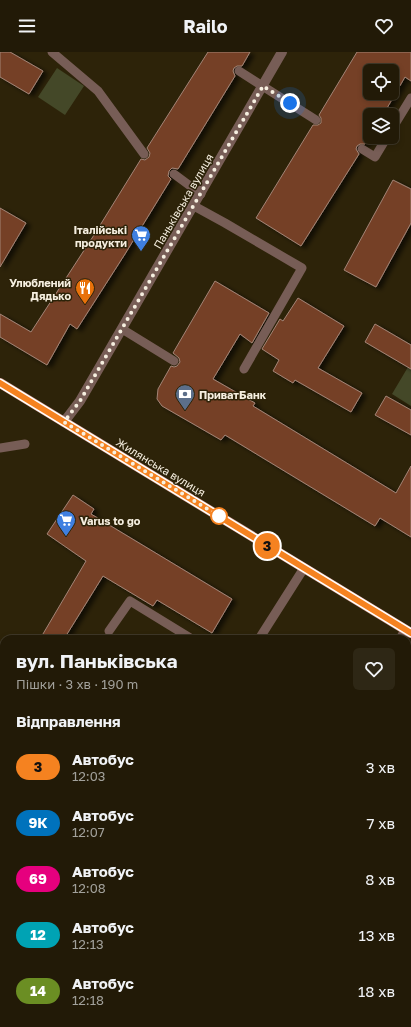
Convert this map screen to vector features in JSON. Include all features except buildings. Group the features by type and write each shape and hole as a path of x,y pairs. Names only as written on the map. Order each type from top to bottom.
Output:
{"main road":[{"name":"Жилянська вулиця","path":"0,383 408,632"}],"street":[{"name":"Паньківська вулиця","path":"64,422 80,401 282,52"}],"lane":[{"path":"52,52 98,91 144,154"},
{"path":"239,70 316,120"},
{"path":"399,118 411,98"},
{"path":"362,149 375,157 383,144"},
{"path":"174,174 200,194"},
{"path":"194,206 302,268 244,369"},
{"path":"122,329 174,361"},
{"path":"0,448 25,444"},
{"path":"262,635 304,568"},
{"path":"109,631 130,601 185,635"}],"green space":[{"path":"57,68 84,86 65,115 38,97"},
{"path":"408,367 411,369 411,406 392,394"}],"bus line":[{"name":"3","path":"0,383 411,633"}],"place":[{"name":"Італійські продукти","path":"141,252"},
{"name":"Улюблений Дядько","path":"85,305"},
{"name":"ПриватБанк","path":"185,411"},
{"name":"Varus to go","path":"66,537"}],"route":[{"path":"219,516 64,422 80,401 263,86 290,103"}]}
